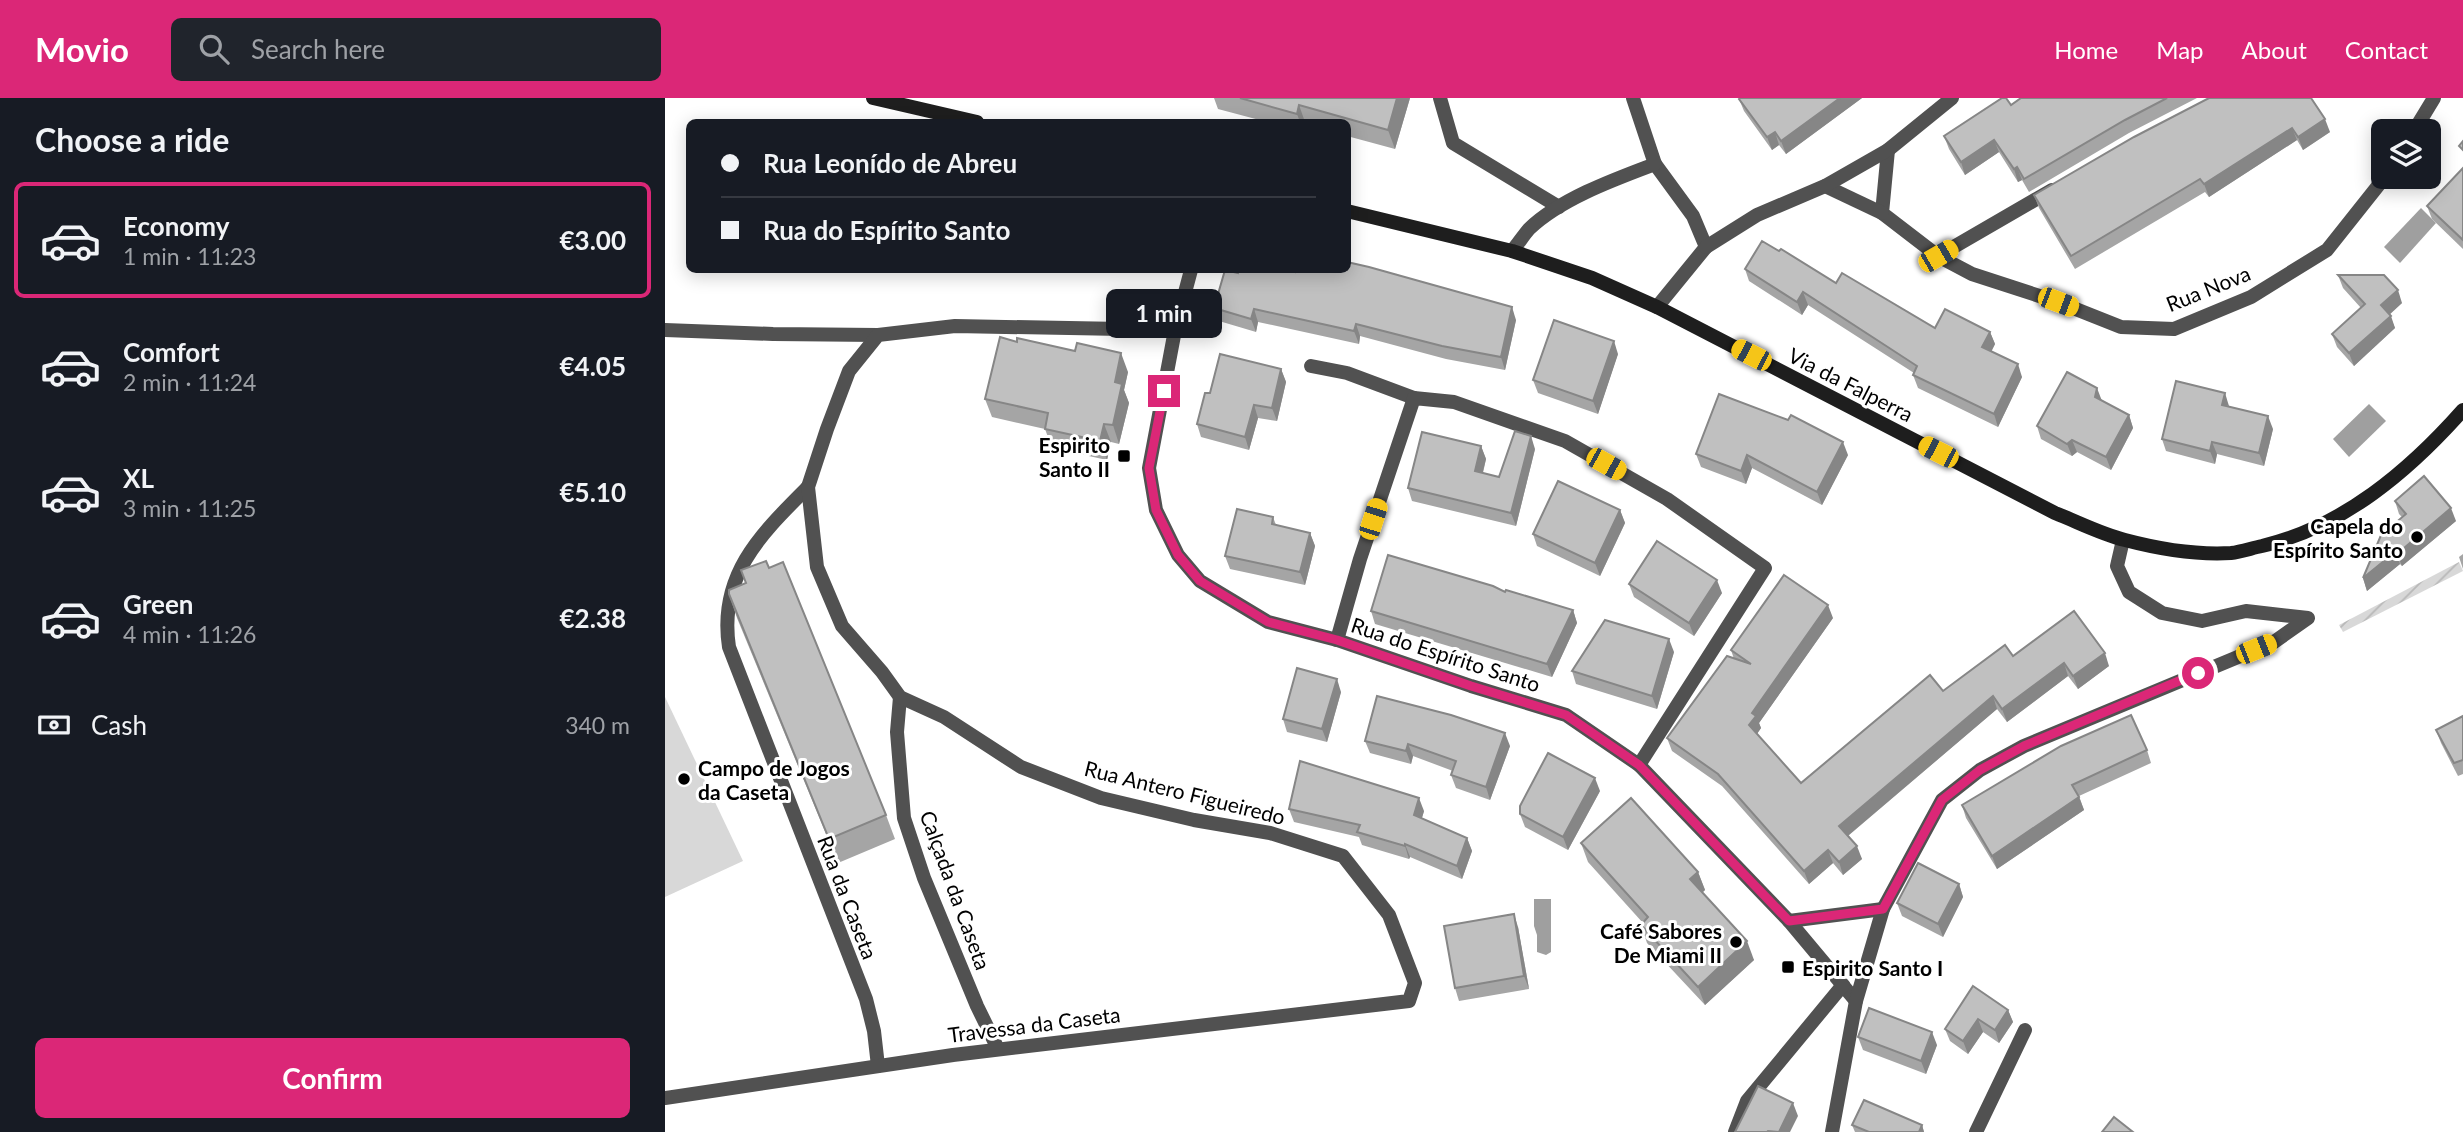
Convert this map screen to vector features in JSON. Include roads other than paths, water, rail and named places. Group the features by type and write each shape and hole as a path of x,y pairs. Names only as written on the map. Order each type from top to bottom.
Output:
{"main road":[{"path":"873,98 964,119"},
{"name":"Via da Falperra","path":"1351,212 1513,251 1592,278 1657,307 2055,513 2123,540 2185,551 2232,553 2282,541 2342,516 2386,485 2463,411"}],"street":[{"path":"1440,98 1453,142 1559,207"},
{"path":"1633,98 1655,164 1693,216 1706,247"},
{"path":"1657,307 1706,247 1757,215 1825,186 1888,150 1952,98"},
{"path":"2421,119 2434,98"},
{"path":"1882,213 1888,150"},
{"path":"1513,251 1530,229 1559,207 1622,176 1655,164"},
{"path":"1938,256 2065,182"},
{"name":"Rua Nova","path":"1825,186 1882,213 1938,256 1972,274 2058,302 2121,327 2174,329 2251,297 2327,250 2375,189"},
{"name":"Rua do Espírito Santo","path":"1191,273 1175,330 1149,468 1156,510 1178,555 1200,581 1268,622 1337,640 1566,715 1639,765 1789,921 1856,1001"},
{"path":"665,330 878,335 955,326 1175,330"},
{"name":"Rua Antero Figueiredo","path":"878,335 849,371 808,487 817,567 842,626 900,697 943,717 1021,767 1101,798 1194,820 1270,833 1343,856 1389,915 1415,984 1409,1001"},
{"path":"1311,366 1347,373 1414,398 1454,402 1565,442 1667,499 1765,568 1639,765"},
{"path":"1337,640 1360,559 1414,398"},
{"name":"Rua da Caseta","path":"808,487 767,529 744,559 734,583 726,626 729,647 866,999 874,1031 878,1066"},
{"path":"1832,1132 1856,1001 1883,909 1942,800 1980,770 2024,746 2274,642 2308,618 2246,611 2202,621 2162,612 2129,592 2117,566 2123,540"},
{"name":"Calçada da Caseta","path":"900,697 897,732 904,818 930,891 977,1006 998,1049"},
{"path":"1789,921 1883,909"},
{"path":"1735,1132 1747,1101 1843,985"},
{"name":"Travessa da Caseta","path":"665,1098 998,1049 1409,1001"},
{"path":"1976,1132 2025,1030"}],"place":[{"name":"Espirito Santo II","path":"1124,456"},
{"name":"Capela do Espírito Santo","path":"2417,537"},
{"name":"Campo de Jogos da Caseta","path":"684,779"},
{"name":"Café Sabores De Miami II","path":"1736,942"},
{"name":"Espirito Santo I","path":"1788,967"}]}
